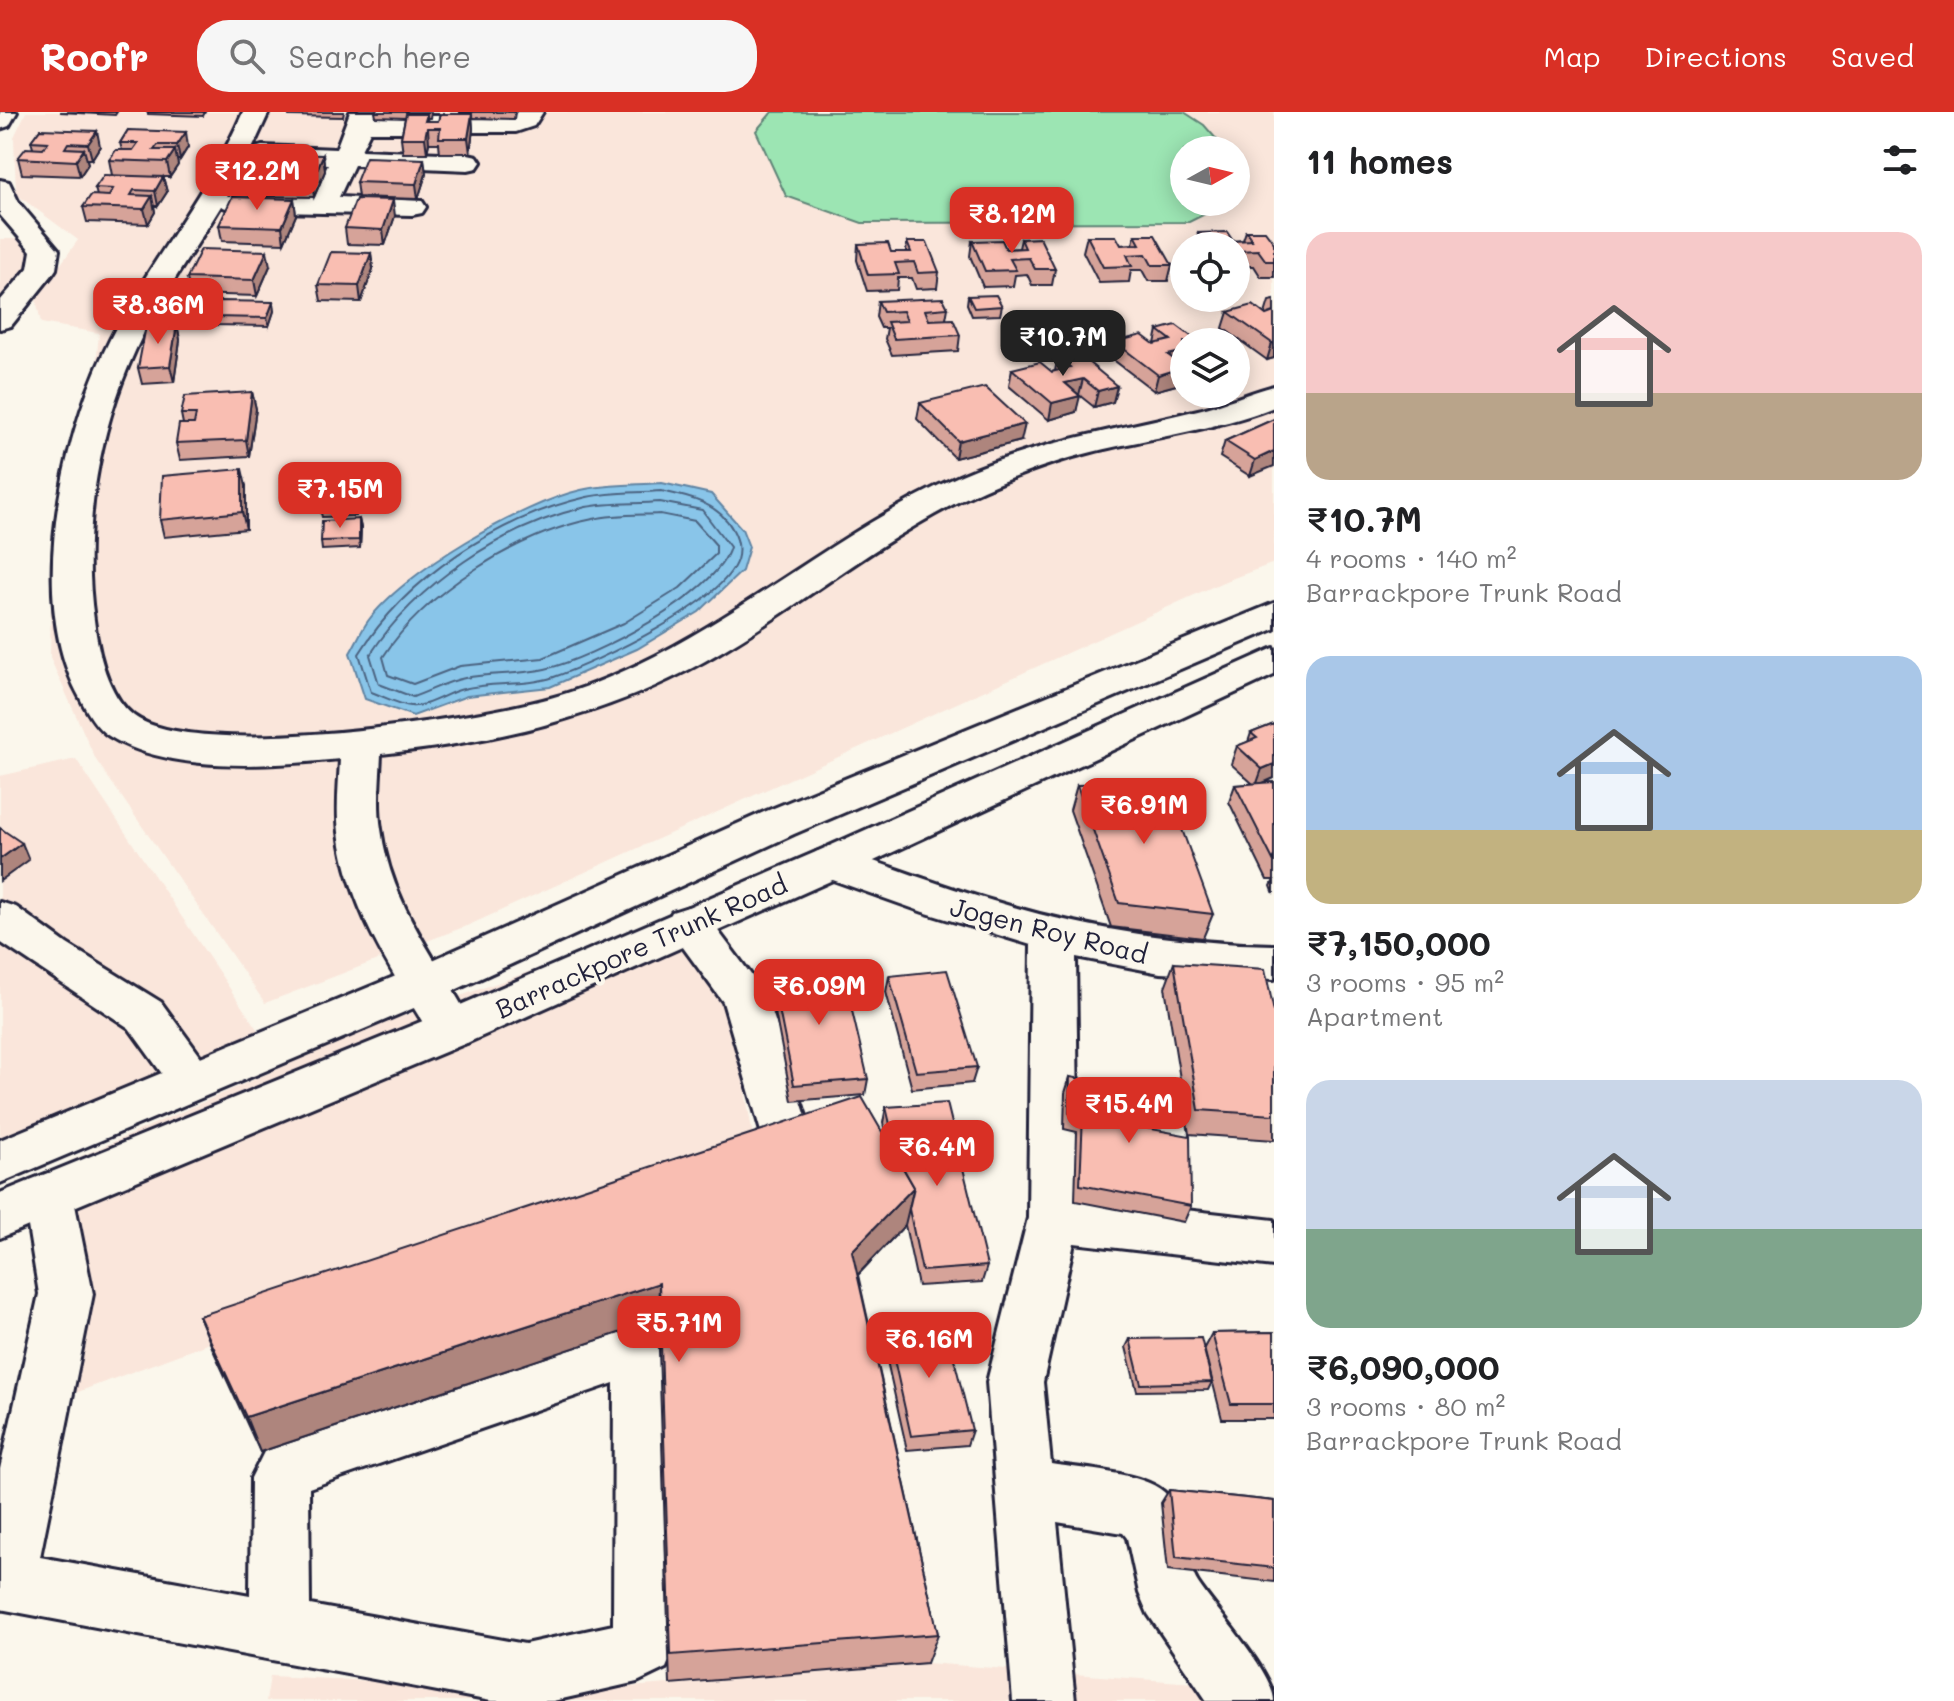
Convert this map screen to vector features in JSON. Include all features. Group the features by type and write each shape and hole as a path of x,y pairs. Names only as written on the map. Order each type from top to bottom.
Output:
{"street":[{"path":"0,121 4,112"},
{"path":"256,112 210,203 123,344 88,447 74,528 72,565 73,609 79,641 94,693 122,728 143,738 224,749 361,746 551,711 653,673 710,642 803,579 930,502 971,483 1061,450 1233,411 1274,396"},
{"path":"322,205 363,116 373,124 450,117 522,124 530,112"},
{"path":"237,154 468,162"},
{"path":"0,188 6,205 45,250 42,269 14,286 0,320"},
{"path":"210,203 412,207"},
{"name":"Barrackpore Trunk Road","path":"0,1162 424,984 779,823 1274,615"},
{"name":"Barrackpore Trunk Road","path":"24,1205 452,1029 831,863 1274,660"},
{"path":"361,746 360,832 380,905 406,958 452,1029"},
{"name":"Jogen Roy Road","path":"831,863 938,902 1127,951 1178,959 1274,962"},
{"path":"0,919 51,956 145,1015 193,1079"},
{"path":"688,924 744,996 787,1135 805,1227"},
{"path":"1044,1701 1015,1382 1054,1218 1053,933"},
{"path":"24,1205 66,1294 5,1581 280,1631 523,1688 637,1651 644,1646 641,1364 632,1351 282,1471 280,1631"},
{"path":"1054,1218 1274,1243"},
{"path":"1025,1488 1141,1510 1153,1524 1169,1593 1245,1701"}],"shaded area":[{"path":"26,112 1274,112 1274,563 1223,582 469,925 265,1003 96,760 50,658 52,548 95,376 99,333 41,323 36,299 78,240 16,194 14,137"},
{"path":"0,239 21,239 35,251 33,269 0,308"},
{"path":"76,759 265,1041 0,1161 0,776"},
{"path":"670,922 731,1014 754,1141 75,1393 68,1162 375,1026"},
{"path":"927,1663 1274,1689 1274,1701 266,1701 270,1676 581,1691"}],"green space":[{"path":"772,112 1184,112 1204,125 1214,136 1170,136 1170,216 1201,216 1189,222 862,223 786,196 756,131"}],"water":[{"path":"662,483 711,494 742,529 749,547 742,571 699,612 637,649 550,687 467,696 413,716 365,699 350,653 368,621 385,602 435,561 497,524 557,497 601,487"}],"building":[{"path":"406,114 427,114 425,121 438,121 440,114 472,114 468,138 439,138 440,128 427,128 425,138 401,138"},
{"path":"40,129 97,131 88,144 68,143 65,148 84,149 76,161 18,158 26,148 43,149 48,142 31,141"},
{"path":"128,130 186,132 177,145 158,145 154,150 175,150 167,162 109,160 116,150 133,150 138,143 120,143"},
{"path":"260,154 323,155 312,182 248,180"},
{"path":"366,157 424,159 416,184 356,182"},
{"path":"104,175 163,177 155,191 134,190 131,195 152,196 144,209 83,207 91,195 109,196 113,189 95,188"},
{"path":"232,197 294,199 282,227 219,225"},
{"path":"356,199 393,200 383,230 345,228"},
{"path":"1265,231 1274,243 1274,261 1266,261 1258,250 1250,250 1252,240 1250,232 1247,232"},
{"path":"1135,235 1155,235 1170,265 1152,265 1146,254 1127,255 1132,266 1103,267 1087,236 1116,236 1121,245 1140,244"},
{"path":"1040,238 1055,269 1035,269 1029,258 1010,259 1016,270 985,271 972,241 1002,240 1006,249 1025,248 1021,239"},
{"path":"907,242 927,242 939,272 918,273 914,262 895,263 899,274 868,275 858,244 888,243 891,252 911,252"},
{"path":"201,249 267,251 254,280 187,278"},
{"path":"331,252 371,253 359,286 318,285"},
{"path":"996,295 1002,306 974,308 968,296"},
{"path":"943,298 948,308 925,310 929,320 953,319 960,335 894,339 887,322 907,321 903,311 883,312 878,301"},
{"path":"219,301 273,302 267,318 213,317"},
{"path":"1250,306 1266,315 1274,312 1274,343 1228,312 1250,312"},
{"path":"177,324 170,366 138,368 146,326"},
{"path":"1176,325 1180,328 1170,328 1170,339 1158,330"},
{"path":"1142,335 1154,344 1170,340 1170,371 1158,375 1115,342"},
{"path":"1076,352 1117,386 1098,391 1083,379 1065,383 1080,396 1052,403 1012,369 1040,362 1052,372 1070,367 1058,357"},
{"path":"985,387 1025,424 958,441 920,403"},
{"path":"252,392 246,440 176,443 179,424 194,424 196,414 181,414 185,396"},
{"path":"1274,419 1274,451 1255,460 1225,441"},
{"path":"242,469 242,512 160,520 162,476"},
{"path":"356,487 355,507 320,509 322,489"},
{"path":"359,519 359,540 321,541 322,521"},
{"path":"1274,724 1274,764 1262,769 1237,746 1257,738 1251,733"},
{"path":"1274,782 1274,862 1235,785"},
{"path":"1165,783 1213,914 1119,903 1077,785"},
{"path":"0,828 22,843 0,859"},
{"path":"1174,963 1265,969 1274,1012 1274,1115 1199,1110"},
{"path":"842,968 868,1079 794,1085 772,974"},
{"path":"947,970 977,1067 916,1072 889,976"},
{"path":"1070,1077 1149,1090 1148,1126 1108,1121 1190,1136 1191,1206 1080,1185 1083,1115 1069,1113"},
{"path":"862,1097 914,1187 852,1251 938,1634 671,1655 659,1283 246,1417 199,1316"},
{"path":"947,1103 987,1266 922,1271 909,1209 914,1187 898,1159 886,1107"},
{"path":"945,1323 972,1430 911,1436 887,1328"},
{"path":"1274,1332 1274,1404 1231,1404 1212,1333"},
{"path":"1201,1338 1212,1382 1141,1384 1130,1339"},
{"path":"1169,1490 1274,1501 1274,1568 1176,1557"}]}
